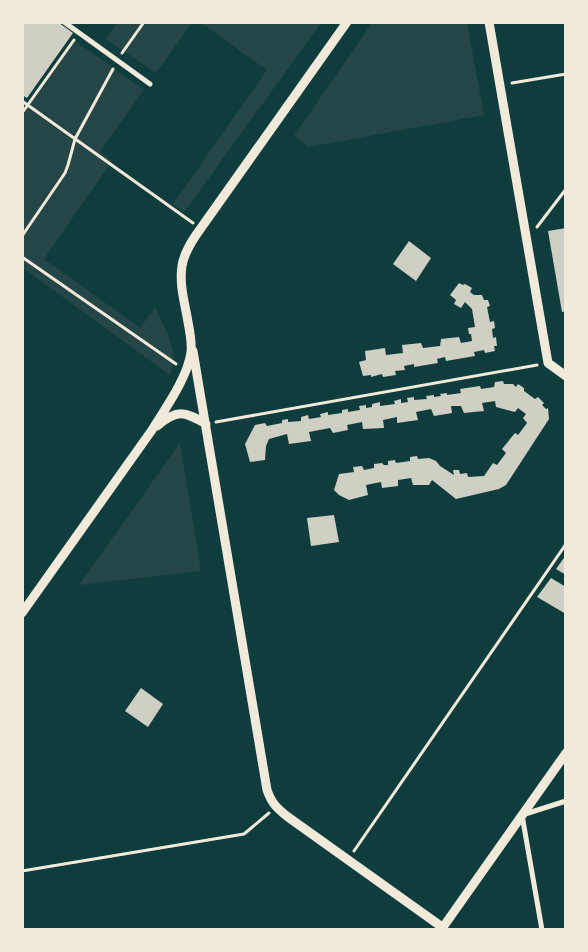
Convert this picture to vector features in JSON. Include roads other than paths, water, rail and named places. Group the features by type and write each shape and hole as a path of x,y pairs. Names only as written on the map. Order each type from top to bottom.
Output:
{"street":[{"path":"64,22 150,84"},
{"path":"348,22 201,228 186,252 182,264 181,278 191,340 267,790 270,800 276,808 442,928 566,753"},
{"path":"489,22 548,363 566,376"},
{"path":"22,613 152,430 186,372 191,352 191,340"},
{"path":"152,430 175,414 192,416 206,424"},
{"path":"522,815 566,801"},
{"path":"522,815 542,930"}]}
